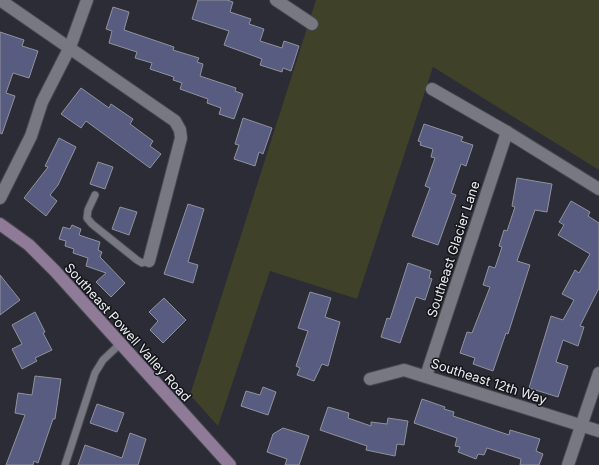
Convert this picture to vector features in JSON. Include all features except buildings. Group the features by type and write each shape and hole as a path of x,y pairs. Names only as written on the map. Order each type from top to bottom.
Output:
{"main road":[{"name":"Southeast Powell Valley Road","path":"0,224 29,245 230,465"}],"street":[{"path":"0,0 175,121 180,130 181,138 149,261"},
{"path":"0,198 31,136 42,102 70,47 87,0"},
{"path":"276,0 312,24"},
{"path":"432,89 507,132 599,189"},
{"name":"Southeast Glacier Lane","path":"426,376 507,132"},
{"name":"Southeast 12th Way","path":"370,379 404,370 599,431"},
{"path":"568,465 599,373"}],"lane":[{"path":"95,195 88,210 87,218 92,224 142,263 149,261"},
{"path":"65,465 95,374 103,360 120,344"}],"green space":[{"path":"316,0 599,0 599,170 433,67 357,299 270,271 218,426 190,395"}]}
